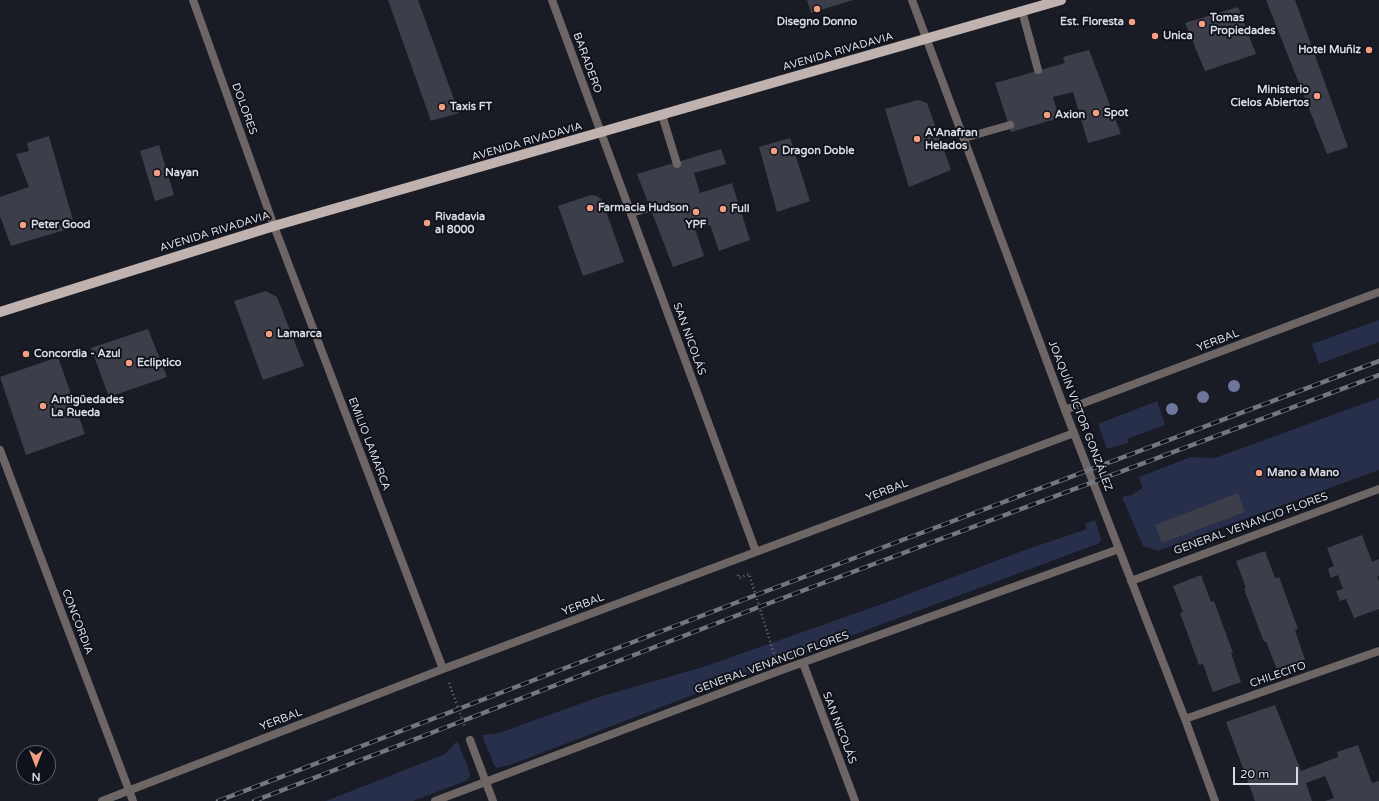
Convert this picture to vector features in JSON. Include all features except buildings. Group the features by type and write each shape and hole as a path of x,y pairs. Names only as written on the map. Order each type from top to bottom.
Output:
{"main road":[{"name":"AVENIDA RIVADAVIA","path":"0,312 274,226 1061,0"}],"street":[{"name":"DOLORES","path":"193,0 274,226"},
{"name":"BARADERO","path":"552,0 602,133"},
{"name":"JOAQUÍN VICTOR GONZÁLEZ","path":"912,0 1065,410 1185,719 1215,801"},
{"path":"1022,11 1038,70"},
{"path":"662,115 677,164"},
{"path":"964,138 1010,124"},
{"name":"SAN NICOLÁS","path":"602,133 756,552"},
{"path":"631,213 653,207"},
{"name":"EMILIO LAMARCA","path":"274,226 443,669"},
{"name":"YERBAL","path":"1065,410 1379,292"},
{"name":"YERBAL","path":"102,801 443,669 1074,433"},
{"name":"CONCORDIA","path":"0,450 133,801"},
{"name":"GENERAL VENANCIO FLORES","path":"1131,581 1379,489"},
{"name":"GENERAL VENANCIO FLORES","path":"435,801 779,671 1119,549"},
{"name":"CHILECITO","path":"1185,719 1379,651"},
{"name":"SAN NICOLÁS","path":"803,663 855,801"},
{"path":"470,740 493,801"}],"path":[{"path":"734,560 739,578 749,574 779,671"},
{"path":"443,669 470,740"}],"shaded area":[{"path":"1379,320 1379,342 1319,364 1312,344"},
{"name":"Mano a Mano","path":"1379,398 1379,470 1158,551 1143,546 1122,497 1132,495 1142,488 1139,477 1191,457 1215,458"},
{"path":"1157,401 1165,425 1127,439 1128,443 1107,449 1098,424"},
{"path":"1095,520 1101,538 1100,542 1097,544 711,688 510,765 497,768 494,765 482,735 499,733 599,697 703,667 885,603 1022,551 1087,529 1085,524"},
{"path":"456,742 458,743 468,767 470,776 468,780 413,801 326,801 445,754"}],"railway":[{"path":"218,801 756,595 1379,361"},
{"path":"254,801 759,607 1379,375"}],"place":[{"name":"Disegno Donno","path":"817,9"},
{"name":"Est. Floresta","path":"1132,22"},
{"name":"Tomas Propiedades","path":"1202,24"},
{"name":"Unica","path":"1155,36"},
{"name":"Hotel Muñiz","path":"1369,50"},
{"name":"Ministerio Cielos Abiertos","path":"1317,96"},
{"name":"Taxis FT","path":"442,107"},
{"name":"Spot","path":"1096,113"},
{"name":"Axion","path":"1047,115"},
{"name":"A'Anafran Helados","path":"917,139"},
{"name":"Dragon Doble","path":"774,151"},
{"name":"Nayan","path":"157,173"},
{"name":"Farmacia Hudson","path":"590,208"},
{"name":"Full","path":"723,209"},
{"name":"YPF","path":"696,212"},
{"name":"Rivadavia al 8000","path":"427,223"},
{"name":"Peter Good","path":"23,225"},
{"name":"Lamarca","path":"269,334"},
{"name":"Concordia - Azul","path":"26,354"},
{"name":"Ecliptico","path":"129,363"},
{"name":"Antigüedades La Rueda","path":"43,406"},
{"name":"Mano a Mano","path":"1259,473"}]}
